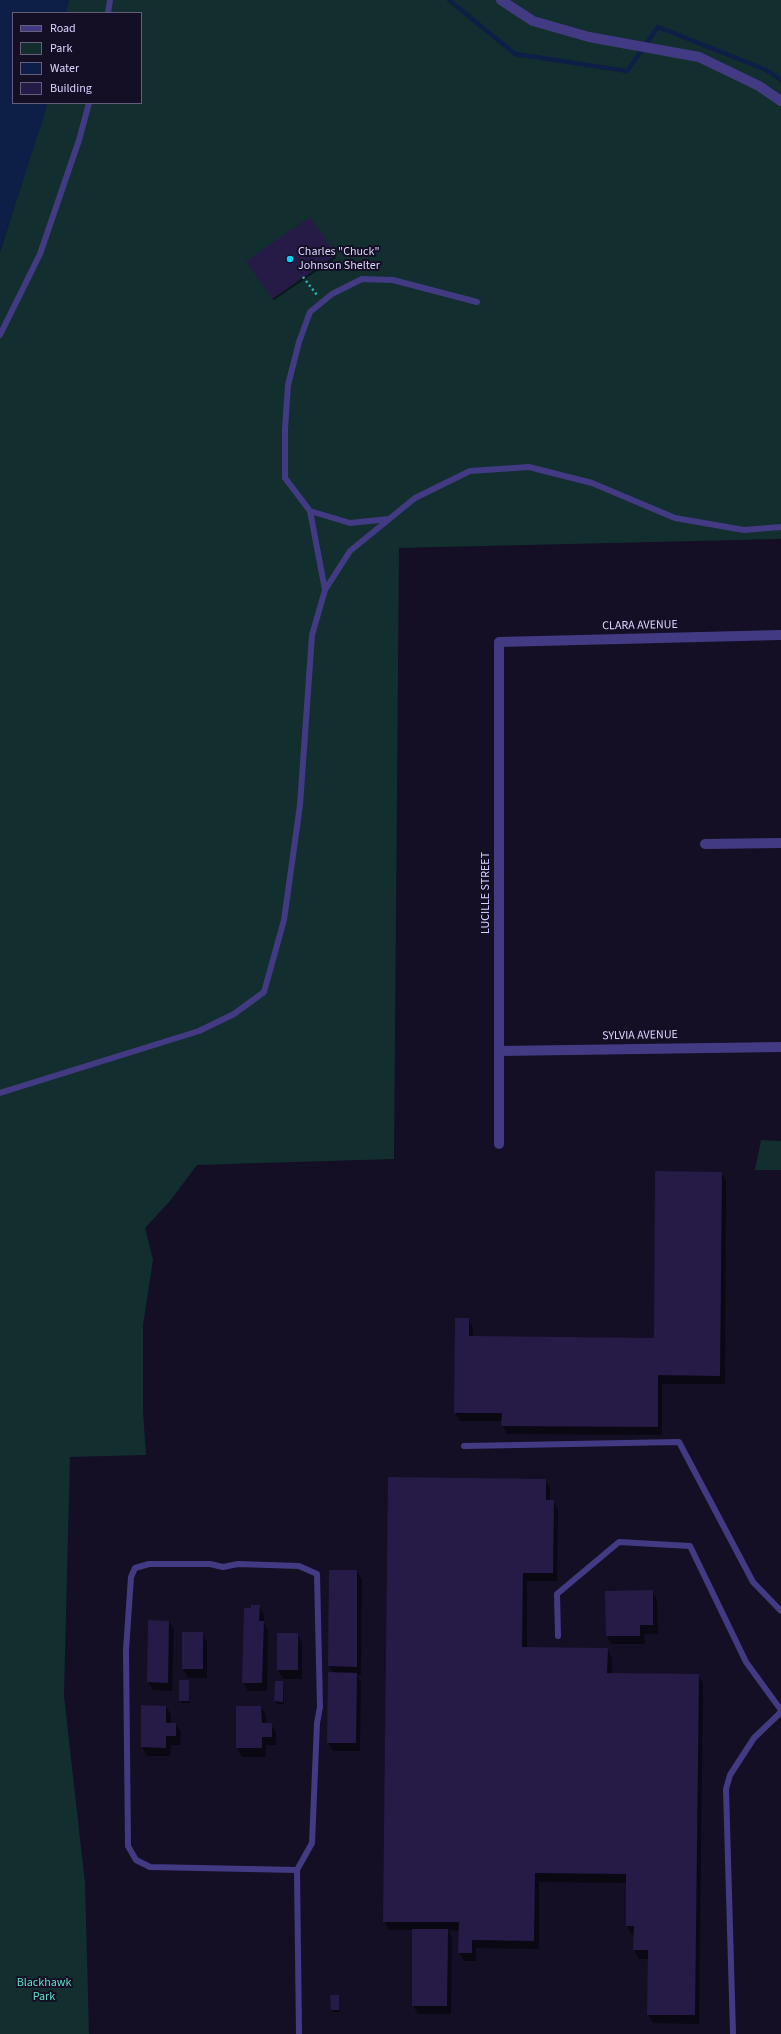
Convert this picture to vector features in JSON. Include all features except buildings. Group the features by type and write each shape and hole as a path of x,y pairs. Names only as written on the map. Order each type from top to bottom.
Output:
{"street":[{"path":"501,0 533,21 589,37 698,57 758,86 781,101"},
{"name":"CLARA AVENUE","path":"499,642 781,635"},
{"name":"LUCILLE STREET","path":"499,642 499,1144"},
{"path":"705,844 781,843"},
{"name":"SYLVIA AVENUE","path":"499,1051 781,1047"}],"lane":[{"path":"108,12 110,0"},
{"path":"0,336 40,254 78,144 89,104"},
{"path":"325,590 310,511 285,478 285,428 288,385 299,342 310,312 332,294 362,279 393,280 477,302"},
{"path":"0,1093 199,1031 234,1014 264,992 284,920 300,805 312,635 325,590 350,552 415,498 470,471 529,467 592,483 675,518 744,530 781,527"},
{"path":"310,511 350,523 389,519"},
{"path":"464,1446 679,1442 753,1582 781,1612"},
{"path":"558,1636 557,1594 620,1542 690,1546 746,1662 781,1711 754,1738 730,1775 726,1789 733,2034"},
{"path":"297,1870 150,1867 136,1860 128,1846 126,1650 131,1577 135,1568 149,1564 210,1564 223,1568 238,1564 299,1566 317,1574 320,1707 317,1723 312,1843 297,1870 299,2034"}],"path":[{"path":"303,277 322,302"}],"green space":[{"name":"Blackhawk Park","path":"69,0 781,0 781,539 399,548 394,1159 197,1165 170,1201 145,1228 153,1260 143,1325 143,1411 146,1455 70,1457 64,1696 85,1883 89,2034 0,2034 0,252 47,104 142,104 142,12 66,12"},
{"path":"761,1140 781,1141 781,1170 755,1170"}],"water":[{"path":"0,0 69,0 66,12 12,12 12,104 47,104 0,251"}],"waterway":[{"path":"449,0 515,54 627,71 658,27 766,70 781,80"}],"place":[{"name":"Charles \"Chuck\" Johnson Shelter","path":"290,259"}]}
